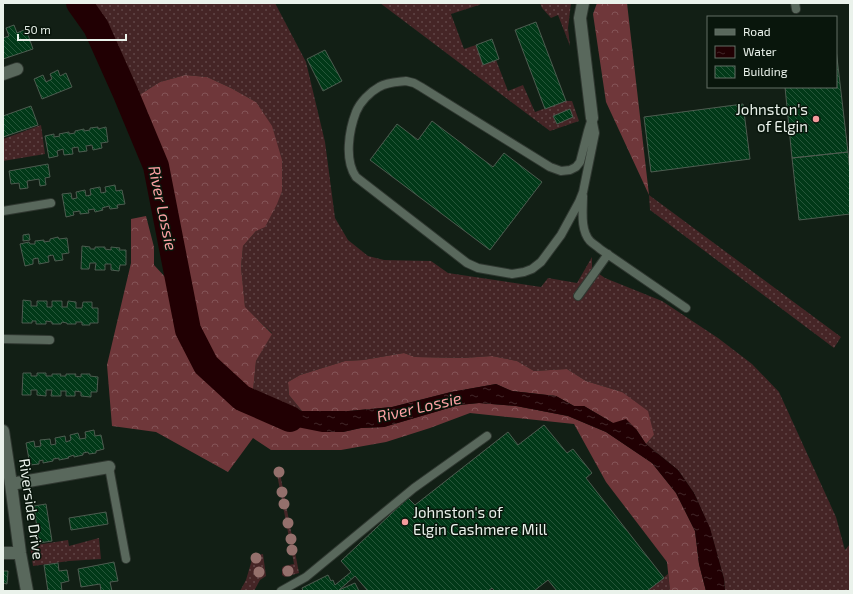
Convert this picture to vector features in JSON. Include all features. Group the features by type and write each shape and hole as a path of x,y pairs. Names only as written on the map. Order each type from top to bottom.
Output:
{"street":[{"path":"584,3 580,18 592,118"},
{"path":"3,74 17,69"},
{"name":"Riverside Drive","path":"3,431 20,553 27,591"},
{"path":"11,484 109,467"},
{"path":"3,553 20,553"}],"lane":[{"path":"406,81 414,83 550,167 561,171 570,170 576,167 580,162 592,118 595,133 579,202 561,235 541,262 532,269 524,272 512,274 478,268 468,263 356,177 350,167 349,139 357,110 372,92 380,86 389,83 406,81"},
{"path":"582,192 583,227 590,241 686,308"},
{"path":"3,211 51,203"},
{"path":"578,296 608,254"},
{"path":"3,339 50,340"},
{"path":"281,591 306,577 414,488 488,436"},
{"path":"109,467 126,559"}],"shaded area":[{"path":"89,3 275,3 306,62 325,142 335,218 348,240 368,256 384,260 431,261 448,273 541,287 548,278 577,283 592,257 592,269 605,278 662,301 718,338 752,364 779,392 836,517 845,550 850,544 850,591 725,591 724,579 710,529 694,493 678,470 646,444 654,435 622,392 586,381 567,369 534,371 517,361 492,356 463,358 415,357 404,353 363,360 345,361 300,375 288,382 289,395 302,411 263,401 253,391 256,361 272,333 245,308 241,267 243,246 256,231 256,102 207,77 185,75 160,82 136,97"},
{"path":"380,3 482,3 451,14 464,49 476,45 483,65 496,60 508,91 523,85 535,112 566,101 572,101 579,121 550,131"},
{"path":"540,3 571,3 568,28 570,46 558,15 551,18 542,8"},
{"path":"41,125 45,154 3,161 3,139"},
{"path":"649,195 841,337 834,348 650,210"},
{"path":"279,468 299,573 285,577 282,575 282,568 284,566 294,564 276,469"},
{"path":"99,538 101,559 69,561 33,566 30,546 68,540 69,546"},
{"path":"263,554 266,576 260,580 254,591 240,591 246,580 253,556"},
{"path":"668,574 670,591 647,591"}],"green space":[{"path":"597,3 627,3 649,195 606,102 593,14"},
{"path":"185,75 207,77 256,102 272,126 282,160 282,191 277,204 265,227 256,231 243,246 241,267 245,307 272,334 256,361 253,391 211,354 199,323 165,163 136,97 160,82"},
{"path":"146,216 154,247 154,265 166,278 186,342 197,367 218,390 239,405 267,421 343,432 361,428 384,427 459,405 479,403 516,406 568,416 606,432 652,463 676,493 695,531 699,564 706,591 670,591 667,562 606,482 574,424 470,413 386,442 341,450 271,450 253,438 228,472 156,432 112,426 107,365 131,263 131,219"},
{"path":"404,353 415,357 463,358 492,356 517,361 534,371 567,369 586,381 622,392 648,411 654,435 646,444 636,429 613,423 584,406 574,406 556,396 512,391 496,384 451,392 392,407 348,411 302,411 289,395 288,382 300,375 345,361 363,360"}],"water":[{"path":"496,384 512,391 556,396 574,406 584,406 613,423 626,419 636,429 646,444 678,470 694,493 710,528 724,579 725,591 706,591 699,564 695,531 676,493 652,463 606,432 568,416 516,406 479,403 459,405 384,427 361,428 343,432 322,432 267,421 250,411 263,401 302,411 349,411 392,407 451,392"}],"building":[{"path":"536,22 566,101 545,109 515,30"},
{"path":"14,25 17,33 26,29 33,49 3,59 3,38 9,36 6,28"},
{"path":"492,39 499,59 483,65 476,45"},
{"path":"325,50 342,81 323,91 307,59"},
{"name":"Johnston's of Elgin","path":"837,58 848,152 792,158 785,88 837,88"},
{"path":"58,70 60,76 66,73 72,87 42,99 34,79 43,75 46,82 52,79 50,74"},
{"path":"743,104 750,159 651,172 644,117"},
{"path":"31,106 38,125 3,137 3,116"},
{"path":"570,109 573,117 557,124 553,116"},
{"path":"432,121 493,167 504,153 542,182 490,250 370,160 397,124 418,140"},
{"path":"98,127 98,129 106,127 108,142 101,143 102,148 93,150 92,145 86,146 87,151 79,152 78,147 72,148 73,154 64,155 63,149 57,151 58,156 49,158 45,136 54,134 54,137 60,136 59,134 69,132 69,134 75,133 75,131 84,129 84,131 90,130 90,128"},
{"path":"848,152 850,173 850,214 799,220 792,158"},
{"path":"48,164 50,177 45,178 46,185 40,186 39,179 27,181 28,188 20,189 19,183 11,184 9,171"},
{"path":"115,185 116,191 122,190 125,204 117,205 118,208 110,209 109,206 102,208 103,210 95,212 94,209 88,210 89,213 80,214 80,211 73,212 74,215 66,217 62,194 71,193 72,199 77,198 76,192 85,190 86,196 91,195 90,189 100,187 101,193 106,192 105,187"},
{"path":"29,234 30,240 23,241 23,235"},
{"path":"58,237 59,239 67,238 69,253 62,254 63,260 55,261 53,255 48,256 49,262 39,264 38,258 33,259 33,264 25,266 20,244 29,242 30,244 35,244 35,241 50,241 50,239"},
{"path":"82,246 90,247 90,249 95,249 95,247 105,247 105,249 111,250 111,247 120,248 119,250 126,250 126,265 120,265 119,271 111,270 111,264 105,264 105,270 95,270 96,263 90,263 89,269 81,269"},
{"path":"23,300 31,301 31,306 37,306 37,301 47,301 47,307 52,307 52,301 62,301 62,307 67,307 68,301 76,302 76,308 82,308 83,302 92,302 92,308 98,308 98,323 90,323 90,325 82,325 82,322 76,322 76,324 67,324 62,322 61,324 52,324 52,322 46,321 46,324 36,324 36,321 32,321 32,323 22,323"},
{"path":"23,373 31,373 31,376 37,376 37,373 46,373 46,376 52,376 52,374 61,374 60,376 66,376 66,374 76,374 75,376 81,377 81,374 90,374 90,376 98,377 97,392 91,392 91,397 81,396 81,392 75,391 75,396 66,396 66,391 61,391 61,396 51,396 52,390 46,390 46,396 37,395 37,390 31,390 31,395 22,395"},
{"path":"544,425 567,453 573,449 592,473 586,478 664,578 647,591 557,591 548,580 534,591 495,591 492,588 488,591 368,591 355,576 339,590 355,583 359,591 303,591 302,588 328,575 331,581 333,580 335,585 351,572 341,561 408,498 415,505 508,432 518,445"},
{"path":"94,430 95,436 101,435 104,449 96,451 96,453 89,454 88,452 83,453 83,455 74,457 74,455 68,457 69,458 59,460 59,458 53,459 53,461 43,463 43,460 39,461 39,464 30,465 26,443 34,441 35,447 41,446 40,440 50,439 51,445 56,444 55,438 65,436 66,442 71,440 70,435 78,433 80,439 86,438 85,432"},
{"path":"46,504 52,541 39,543 34,506"},
{"path":"106,512 108,524 71,530 69,518"},
{"path":"114,562 118,581 110,582 112,591 101,591 100,584 81,587 78,569"},
{"path":"58,563 59,571 67,570 69,581 61,583 62,591 48,591 44,565"},
{"path":"3,571 8,571 7,584 3,583"}],"waterway":[{"name":"River Lossie","path":"79,3 96,27 156,166 188,330 206,365 242,398 290,419"}],"place":[{"name":"Johnston's of Elgin","path":"816,119"},
{"name":"Johnston's of Elgin Cashmere Mill","path":"405,522"}]}
